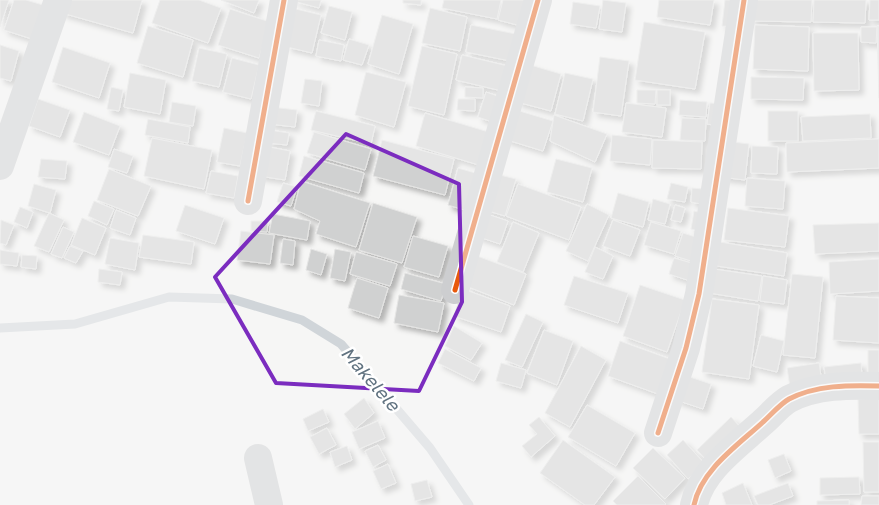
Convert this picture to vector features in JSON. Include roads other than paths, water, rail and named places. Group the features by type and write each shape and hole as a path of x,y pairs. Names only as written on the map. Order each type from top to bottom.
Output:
{"street":[{"path":"0,166 58,0"},
{"path":"248,201 284,0"},
{"path":"456,290 538,0"},
{"path":"658,434 686,348 699,294 744,0"},
{"path":"694,505 696,495 704,481 724,457 788,400 813,390 846,385 879,386"},
{"path":"258,458 269,505"}],"waterway":[{"name":"Makelele","path":"0,328 75,324 169,297 232,299 302,320 341,344 430,448 469,505"}]}
